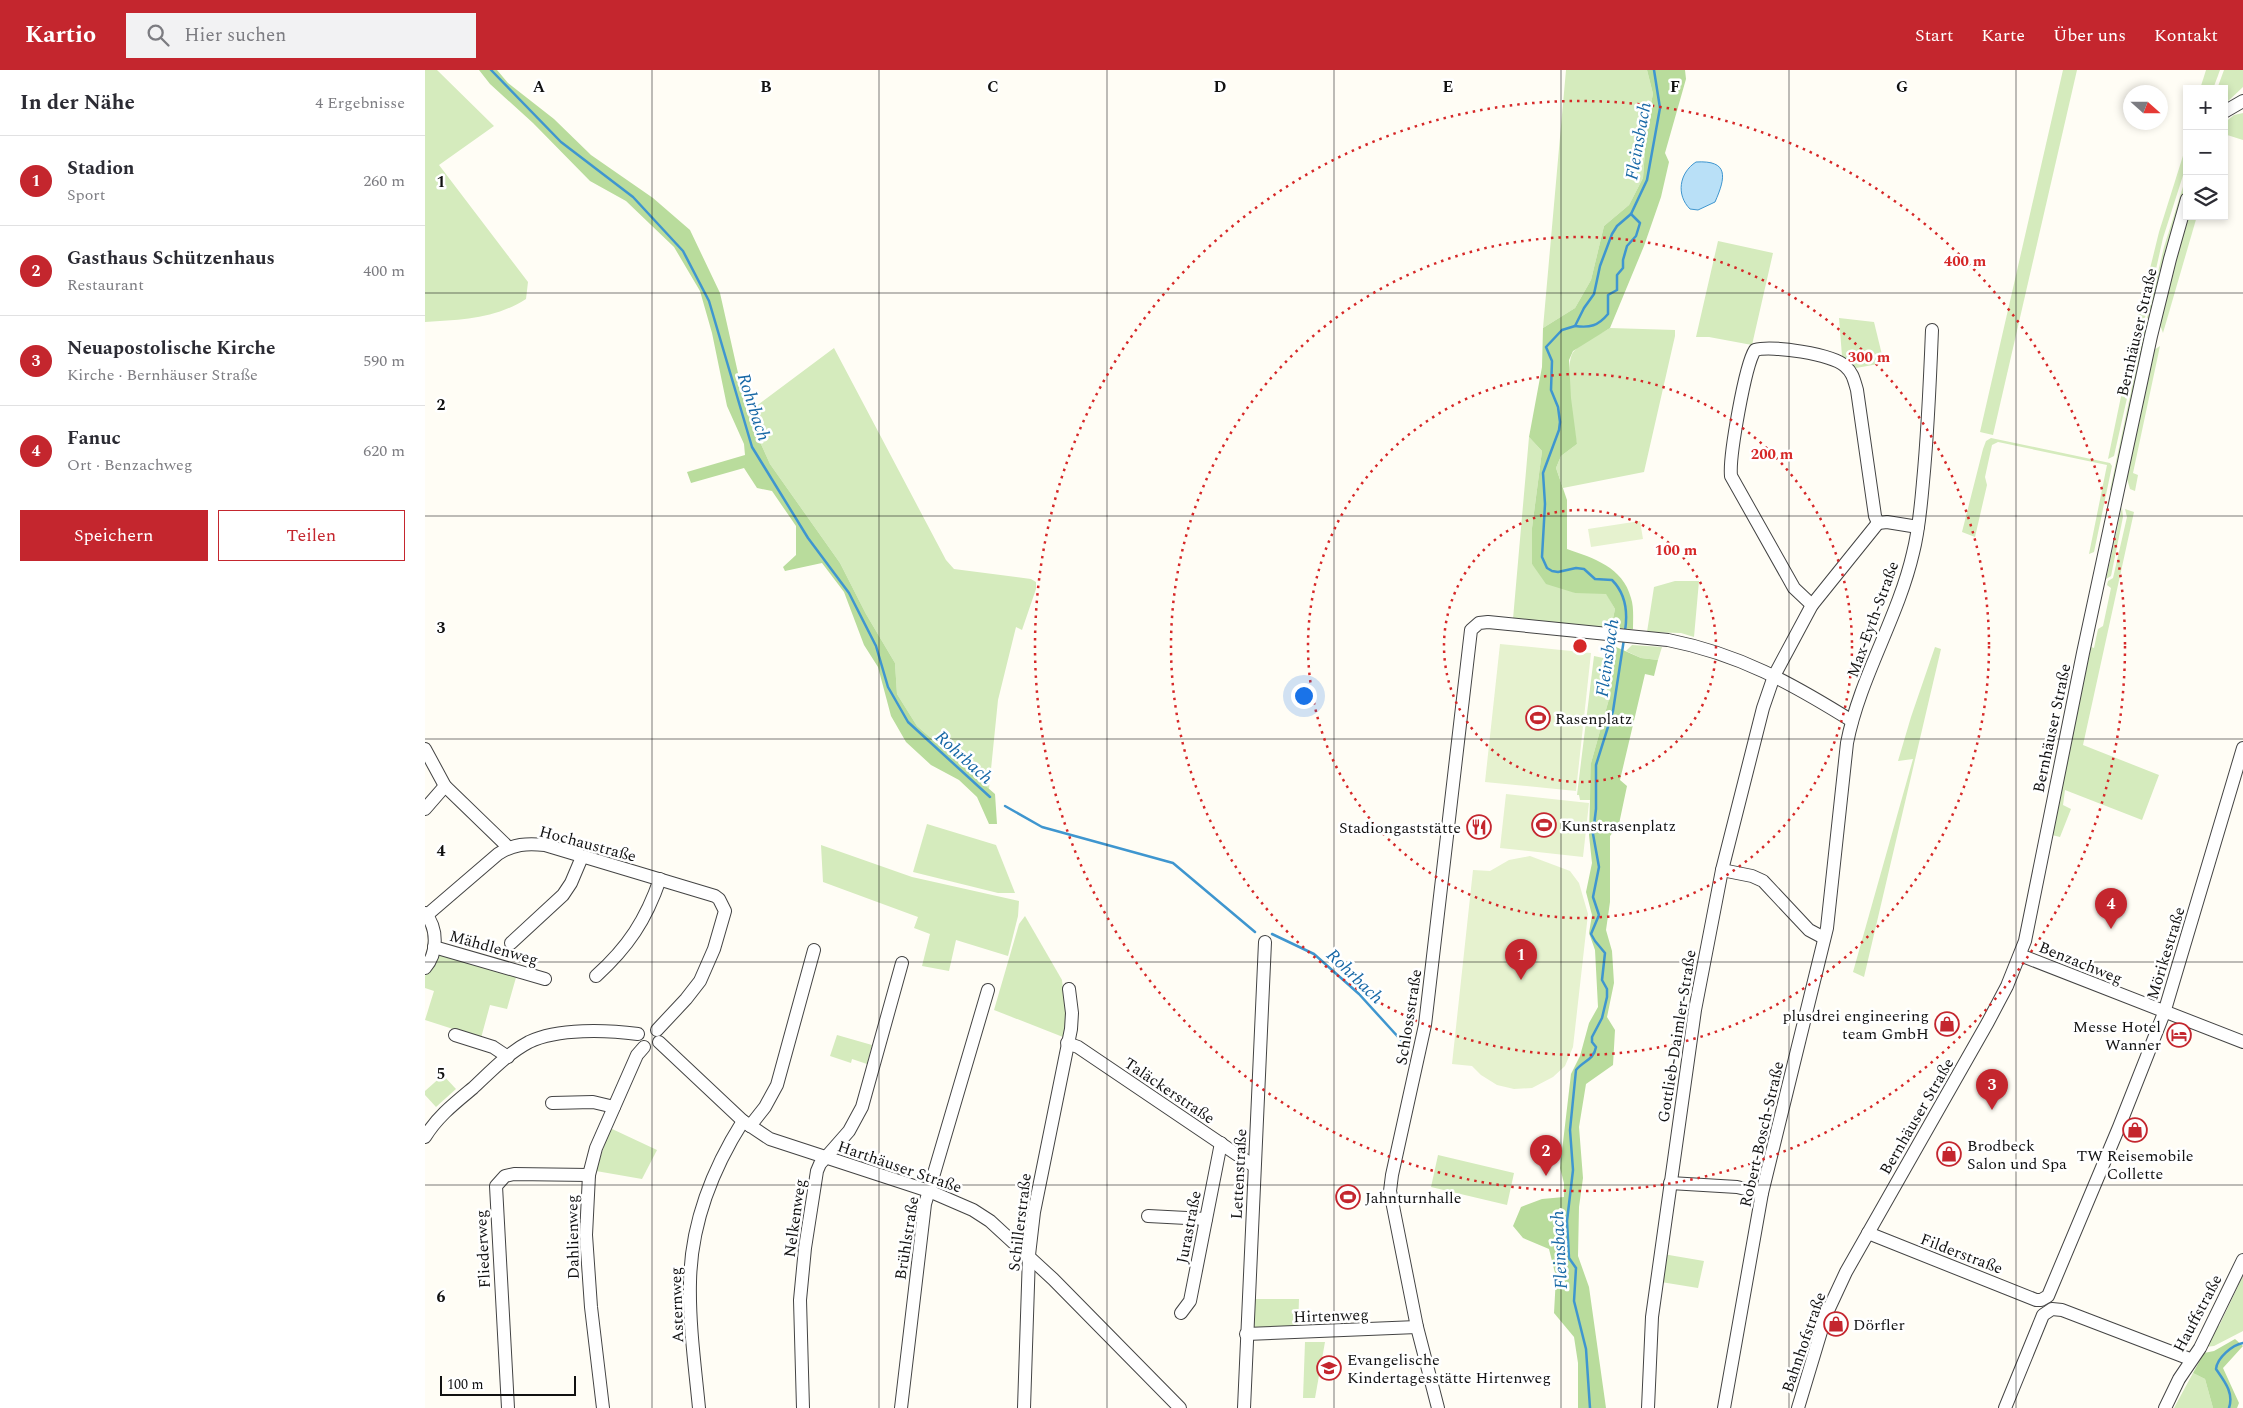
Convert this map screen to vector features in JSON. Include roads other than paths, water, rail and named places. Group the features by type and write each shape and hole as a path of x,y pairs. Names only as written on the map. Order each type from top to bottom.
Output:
{"street":[{"path":"2228,110 2243,101"},
{"name":"Bernhäuser Straße","path":"1868,1233 1989,1022 2020,955 2036,891 2085,644 2151,336 2169,258 2183,212"},
{"name":"Max-Eyth-Straße","path":"1852,721 1900,594 1913,554 1918,527 1927,434 1932,330"},
{"path":"1812,605 1794,588 1731,476 1731,454 1749,366 1755,350 1773,348 1827,357 1844,365 1853,374 1857,390 1875,516 1878,523 1887,522 1918,527"},
{"name":"Gottlieb-Daimler-Straße","path":"1648,1408 1652,1317 1695,1010 1722,870 1763,708 1774,676 1812,605 1878,523"},
{"name":"Schlossstraße","path":"1439,1408 1417,1327 1391,1191 1392,1175 1425,1024 1469,634 1473,626 1483,621 1668,640 1719,652 1774,676"},
{"path":"1774,676 1852,721"},
{"name":"Robert-Bosch-Straße","path":"1724,1408 1762,1193 1824,938 1852,721"},
{"name":"Mörikestraße","path":"2005,1408 2164,1013 2243,748"},
{"path":"425,749 445,786 508,847"},
{"path":"425,809 445,786"},
{"name":"Hochaustraße","path":"426,914 483,865 508,847 532,844 545,845 715,896 719,899 725,911 714,949 699,981 658,1036"},
{"name":"Mähdlenweg","path":"511,943 563,895 571,883 582,857"},
{"path":"1722,870 1752,876 1763,881 1809,930 1824,938"},
{"path":"596,976 632,937 652,902 660,879"},
{"path":"425,968 432,956 434,947 433,922 426,914"},
{"name":"Lettenstraße","path":"1244,1408 1252,1334 1254,1166 1265,942"},
{"name":"Mähdlenweg","path":"434,947 545,979"},
{"name":"Asternweg","path":"699,1408 689,1283 691,1255 697,1225 707,1190 720,1161 747,1124 765,1107 777,1085 814,950"},
{"name":"Benzachweg","path":"2020,955 2164,1013 2243,1042"},
{"name":"Nelkenweg","path":"803,1408 800,1300 804,1256 817,1171 820,1164 849,1131 862,1107 902,963"},
{"name":"Schillerstraße","path":"1024,1408 1029,1255 1035,1203 1072,1014 1069,988"},
{"name":"Brühlstraße","path":"901,1408 925,1204 989,990"},
{"path":"425,1137 440,1118 508,1057 528,1043 555,1034 601,1032 638,1034 646,1026 658,1036 652,1048 644,1047 638,1039 638,1034"},
{"path":"455,1034 493,1047 508,1057"},
{"name":"Harthäuser Straße","path":"658,1036 747,1124 777,1142 929,1191 973,1210 990,1221 1029,1255 1180,1408"},
{"name":"Taläckerstraße","path":"1067,1043 1077,1047 1254,1166"},
{"name":"Dahlienweg","path":"603,1408 585,1235 589,1175 596,1148 637,1056 644,1047"},
{"path":"552,1103 593,1102 614,1108"},
{"name":"Jurastraße","path":"1181,1313 1190,1301 1221,1144"},
{"name":"Fliederweg","path":"508,1408 496,1186 505,1176 514,1174 589,1175"},
{"path":"1670,1183 1737,1188 1762,1193"},
{"path":"1148,1216 1206,1219"},
{"name":"Filderstraße","path":"1868,1233 2190,1359"},
{"name":"Bahnhofstraße","path":"1798,1408 1826,1315 1868,1233"},
{"name":"Hauffstraße","path":"2165,1408 2190,1359 2200,1348 2243,1260"},
{"name":"Hirtenweg","path":"1252,1334 1417,1327"}],"water":[{"path":"1696,162 1714,164 1719,167 1723,178 1715,202 1698,210 1690,209 1681,191 1681,184 1686,172"}],"waterway":[{"name":"Rohrbach","path":"491,70 561,142 633,197 683,251 709,301 752,447 808,538 849,593 876,646 888,687 908,722 990,797"},
{"name":"Fleinsbach","path":"1625,631 1625,604 1617,585 1612,580 1595,579 1584,569 1552,571 1547,568 1542,557 1545,504 1543,473 1559,430 1560,422 1558,407 1551,390 1552,361 1546,347 1562,330 1575,326 1594,294 1600,266 1612,234 1617,226 1631,214 1647,180 1660,108 1654,70"},
{"name":"Fleinsbach","path":"1575,326 1585,327 1593,325 1601,321 1608,314 1608,295 1617,290 1617,275 1623,268 1627,246 1636,236 1640,223 1631,214"},
{"name":"Fleinsbach","path":"1590,1408 1586,1349 1574,1301 1576,1268 1569,1258 1567,1221 1573,1170 1570,1130 1576,1070 1591,1058 1595,1051 1596,1047 1592,1042 1592,1037 1602,1018 1607,997 1607,989 1602,980 1605,953 1591,934 1599,915 1593,897 1599,867 1593,834 1596,809 1596,765 1613,711 1624,639"},
{"name":"Rohrbach","path":"1005,806 1042,827 1173,863 1255,932"},
{"name":"Rohrbach","path":"1272,934 1314,954 1359,994 1410,1050"},
{"path":"2229,1408 2229,1392 2216,1369 2219,1361 2226,1353 2234,1346 2243,1343"}],"place":[{"name":"Rasenplatz","path":"1538,718"},
{"name":"Kunstrasenplatz","path":"1544,825"},
{"name":"Stadiongaststätte","path":"1479,827"},
{"name":"Fanuc","path":"2111,929"},
{"name":"Stadion","path":"1521,980"},
{"name":"plusdrei engineering team GmbH","path":"1947,1024"},
{"name":"Messe Hotel Wanner","path":"2179,1035"},
{"name":"Neuapostolische Kirche","path":"1992,1110"},
{"name":"TW Reisemobile Collette","path":"2135,1130"},
{"name":"Brodbeck Salon und Spa","path":"1949,1154"},
{"name":"Gasthaus Schützenhaus","path":"1546,1176"},
{"name":"Jahnturnhalle","path":"1348,1197"},
{"name":"Dörfler","path":"1836,1324"},
{"name":"Evangelische Kindertagesstätte Hirtenweg","path":"1329,1368"}]}
